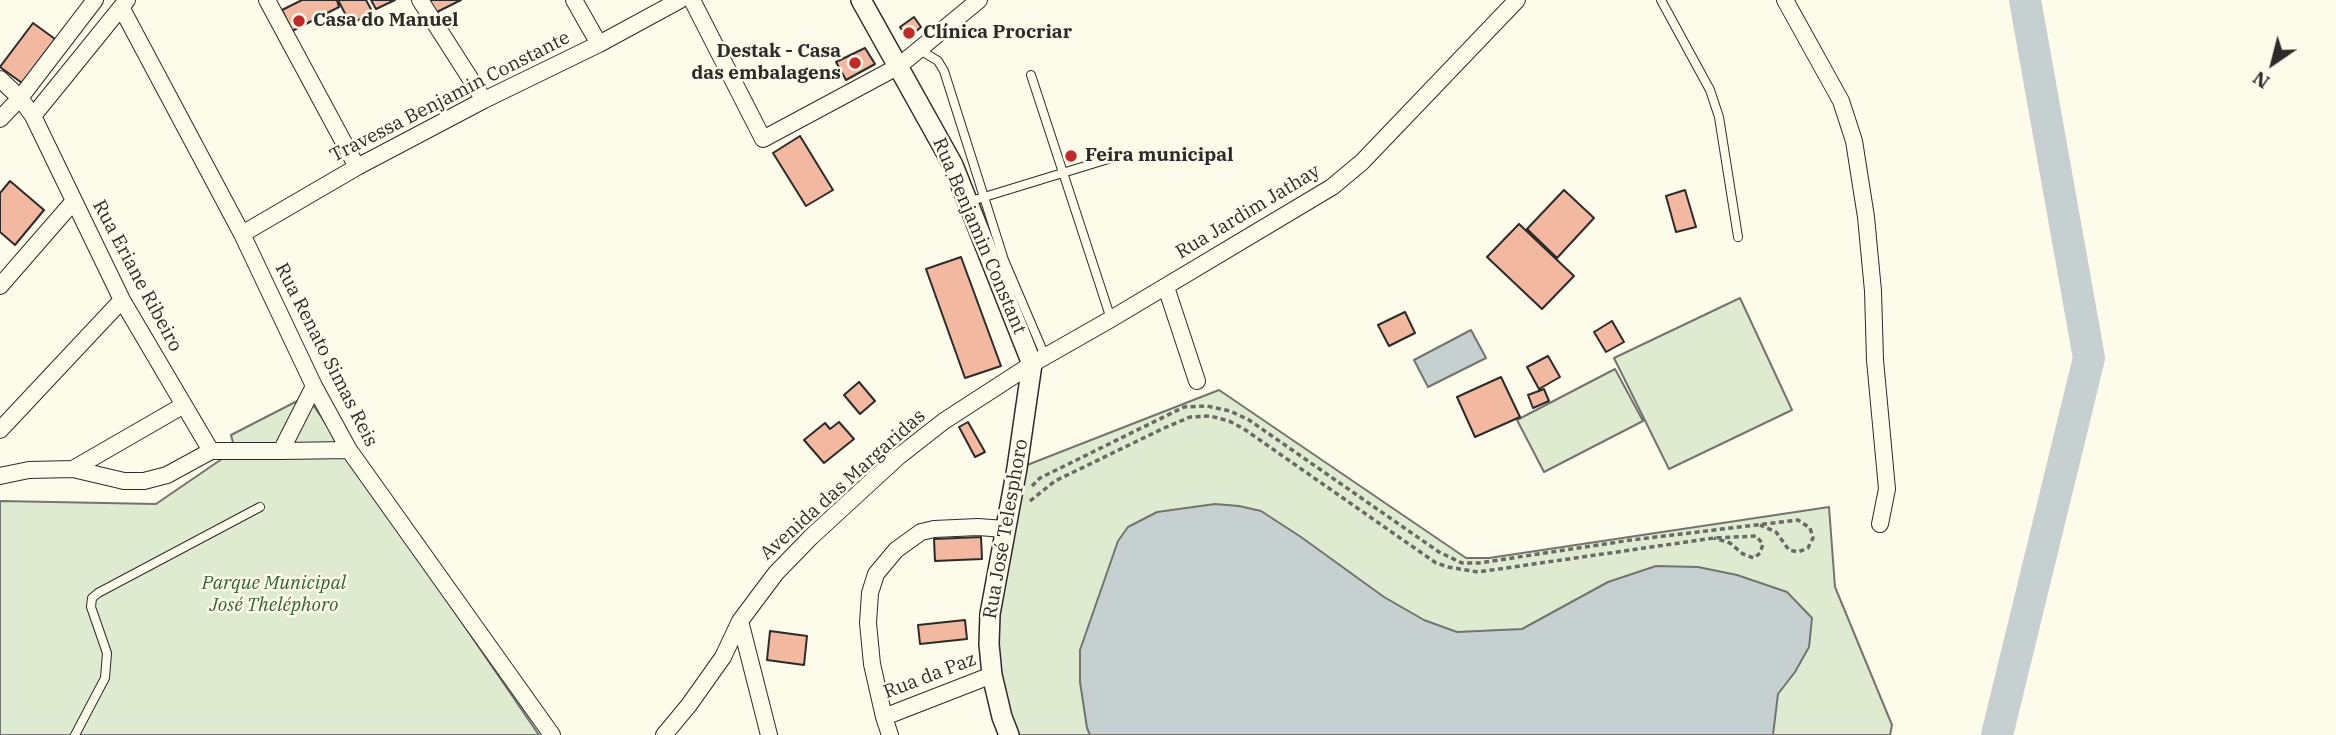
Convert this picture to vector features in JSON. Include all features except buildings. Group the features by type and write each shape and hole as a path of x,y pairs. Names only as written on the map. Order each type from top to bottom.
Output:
{"street":[{"path":"0,119 20,98 94,0"},
{"path":"420,0 484,100"},
{"path":"574,0 599,44"},
{"name":"Travessa Benjamin Constante","path":"242,234 357,167 681,0"},
{"path":"692,0 763,139 899,66 979,0"},
{"name":"Rua Benjamin Constant","path":"862,0 975,200 1039,360"},
{"name":"Rua Jardim Jathay","path":"1039,360 1332,187 1362,162 1517,0"},
{"path":"1785,0 1841,101 1854,141 1866,217 1887,489 1881,524"},
{"path":"33,116 124,3"},
{"name":"Rua Renato Simas Reis","path":"124,3 242,234 314,386 349,450 552,735"},
{"path":"274,3 357,167"},
{"name":"Rua Eriane Ribeiro","path":"0,79 20,98 33,116 122,300 211,452"},
{"path":"0,286 74,201"},
{"path":"1166,286 1197,381"},
{"path":"0,430 122,300"},
{"name":"Rua José Telesphoro","path":"1009,735 992,675 990,614 1026,414 1039,360"},
{"name":"Avenida das Margaridas","path":"664,735 723,657 740,621 776,573 811,537 898,457 944,421 1039,360"},
{"path":"281,451 314,386"},
{"path":"73,469 184,405"},
{"path":"0,476 29,470 73,469 124,481 144,481 167,475 211,452 349,450"},
{"name":"Rua da Paz","path":"890,735 872,664 868,623 870,593 876,574 896,550 920,532 978,527 1005,529"},
{"path":"740,621 769,735"},
{"name":"Rua da Paz","path":"884,717 992,675"}],"lane":[{"path":"1661,0 1698,65 1719,117 1738,237"},
{"path":"920,50 938,61 944,71 975,200 1118,156"},
{"path":"1031,75 1111,319"},
{"path":"75,735 106,678 107,653 91,607 92,598 260,507"}],"path":[{"path":"1026,491 1040,478 1184,407 1208,406 1230,411 1249,420 1438,552 1462,563 1479,563 1631,540 1798,520 1810,528 1814,538 1808,548 1798,552 1789,550 1776,532 1760,525"},
{"path":"1027,505 1055,481 1091,463 1191,417 1210,416 1229,421 1244,429 1436,563 1448,568 1478,572 1714,538 1756,536 1763,544 1760,553 1754,558 1742,554 1730,543 1714,538"}],"green space":[{"path":"1740,298 1792,410 1669,469 1614,358"},
{"path":"1615,369 1643,421 1544,472 1517,420"},
{"path":"1219,390 1466,558 1489,558 1829,507 1835,587 1892,725 1890,735 1014,735 1005,711 993,620 1022,467"},
{"name":"Parque Municipal José Theléphoro","path":"307,396 539,735 0,735 0,501 156,504 235,450 231,435"}],"shaded area":[{"path":"1471,330 1486,358 1428,387 1414,360"},
{"path":"1215,504 1261,511 1384,597 1424,620 1457,632 1522,629 1608,582 1656,566 1698,567 1737,575 1787,592 1812,618 1809,647 1778,694 1773,735 1090,735 1080,682 1080,650 1118,541 1128,527 1157,512"}],"waterway":[{"path":"1997,735 2089,358 2025,0"}],"place":[{"name":"Casa do Manuel","path":"299,21"},
{"name":"Clínica Procriar","path":"909,33"},
{"name":"Destak - Casa das embalagens","path":"855,63"},
{"name":"Feira municipal","path":"1071,156"}]}
